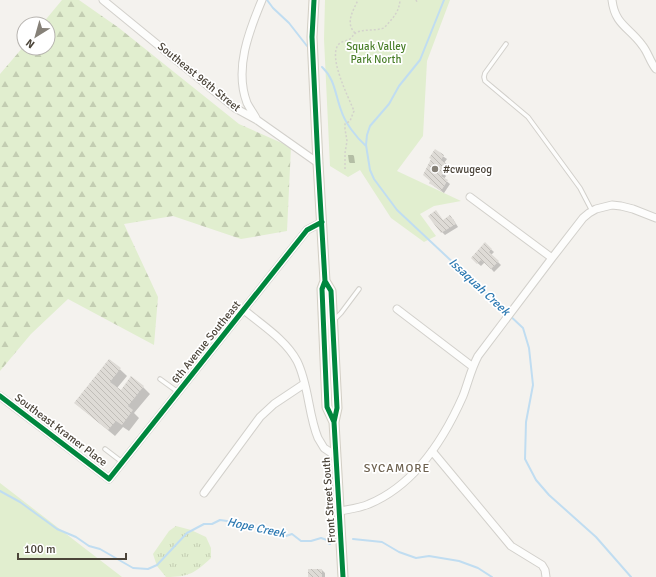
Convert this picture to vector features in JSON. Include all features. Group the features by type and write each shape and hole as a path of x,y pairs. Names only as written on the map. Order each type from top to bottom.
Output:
{"main road":[{"name":"Front Street South","path":"314,0 312,37 325,281 322,289 337,408 334,422 343,577"},
{"name":"Front Street South","path":"325,281 332,291 333,321 329,350"}],"street":[{"name":"Southeast 96th Street","path":"103,0 235,108 257,120 318,163"},
{"path":"257,120 247,104 244,92 243,62 250,29 262,0"},
{"path":"612,0 613,9 618,19 644,47 656,69"},
{"path":"470,197 552,258"},
{"path":"340,511 361,507 380,499 406,480 432,451 463,395 473,367 485,346 583,218 592,211 604,206 612,205 621,206 656,218"},
{"name":"6th Avenue Southeast","path":"109,479 307,230 322,222"},
{"path":"397,309 473,367"},
{"path":"244,310 278,338 293,354 301,371 318,438 324,448 336,456"},
{"path":"204,493 260,417 274,404 304,384"},
{"name":"Southeast Kramer Place","path":"0,396 109,479"},
{"path":"432,451 512,546 542,565 545,570 546,577"}],"lane":[{"path":"506,44 485,73 485,81 528,117 563,163 580,188 592,211"},
{"path":"333,321 342,313 359,289"},
{"path":"160,379 178,392"},
{"path":"105,449 122,462"}],"path":[{"path":"355,33 350,27 350,21 351,15 358,0"},
{"path":"345,169 345,153 348,141 345,124 350,121 354,111 345,93 335,58 338,46 340,42 348,40 355,33 365,30 384,28 397,14 401,0"}],"green space":[{"path":"62,0 79,0 119,28 239,124 291,147 287,231 241,239 173,216 124,224 158,297 154,345 68,299 31,334 0,371 0,74 16,55 56,56 56,16 49,16"},
{"name":"Squak Valley Park North","path":"325,0 450,0 427,61 423,136 397,171 461,201 434,206 420,214 436,236 424,242 391,218 360,170 348,177 330,166 324,39"},
{"path":"0,483 122,577 0,577"},
{"path":"176,526 191,530 206,537 211,548 211,558 196,571 186,575 166,577 157,566 153,554 169,531"}],"building":[{"name":"#cwugeog","path":"435,149 444,155 441,160 447,164 442,172 444,173 441,176 448,180 441,191 429,183 430,181 423,175 431,159 429,158"},
{"path":"436,210 443,220 450,215 456,224 441,233 428,216"},
{"path":"485,242 492,249 489,252 499,261 491,269 481,260 477,264 471,258"},
{"path":"109,359 121,368 110,382 121,390 131,376 144,386 128,406 133,410 122,425 116,421 108,430 74,403"},
{"path":"308,569 322,569 322,577 308,577"}],"waterway":[{"path":"267,0 289,23 307,46"},
{"name":"Issaquah Creek","path":"444,0 420,60 399,86 389,104 370,126 366,145 370,170 374,179 397,210 523,328 529,348 533,385 526,422 525,459 536,480 549,495 596,537 631,577"},
{"path":"322,67 330,77 345,120 366,146"},
{"name":"Hope Creek","path":"0,491 20,502 57,529 76,537 89,546 100,549 133,568 148,569 157,565 187,533 204,524 212,524 220,520 241,523 266,532 279,533 286,536 292,534 301,541 311,541 321,538 327,540 330,544"},
{"name":"Hope Creek","path":"353,539 382,542 399,552 416,558 429,556 459,561 478,568 492,577"}],"cycle path":[{"path":"314,0 312,37 325,281 322,289 327,407 334,422"},
{"path":"0,396 109,479 307,230 322,222"},
{"path":"325,281 331,291 337,408 334,422 343,577"}],"place":[{"name":"#cwugeog","path":"435,169"}],"district":[{"name":"SYCAMORE","path":"397,468"}]}
